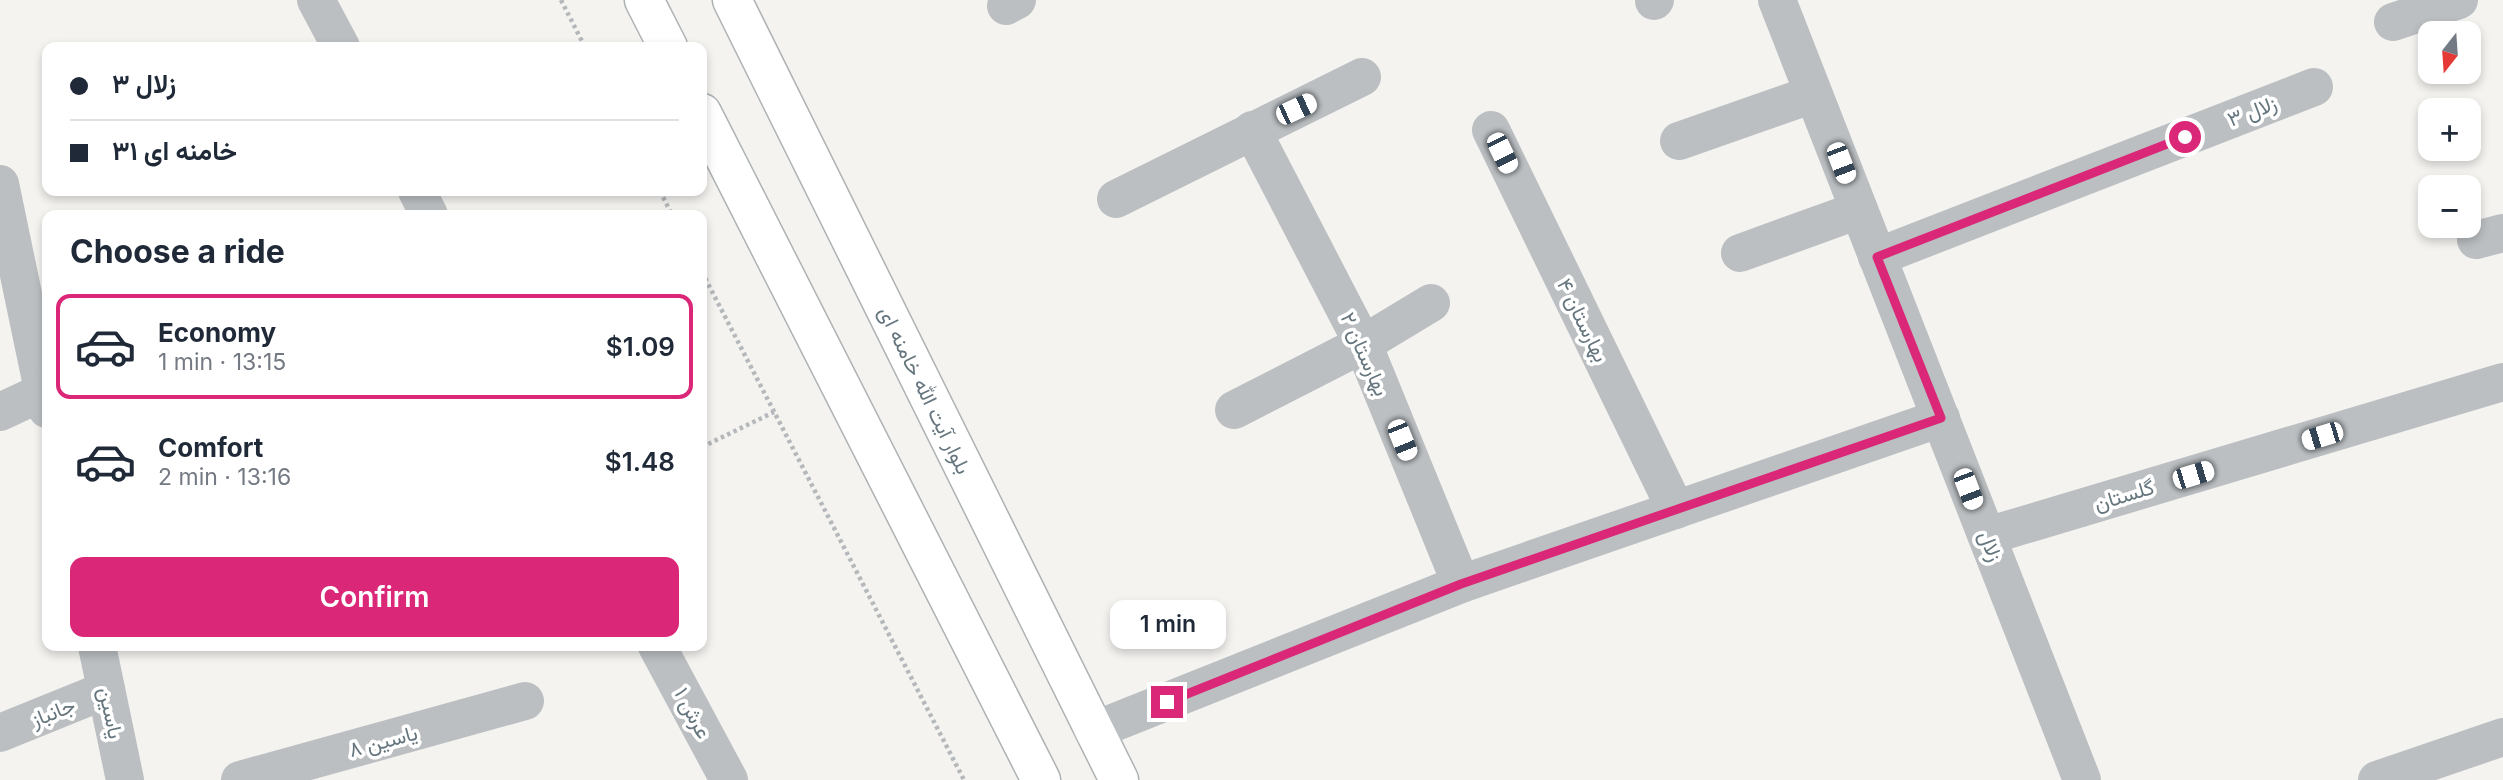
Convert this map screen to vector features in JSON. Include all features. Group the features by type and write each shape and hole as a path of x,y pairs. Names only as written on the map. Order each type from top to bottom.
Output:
{"main road":[{"path":"644,0 665,42"},
{"name":"بلوار آیت الله خامنه ای","path":"732,0 1119,780"},
{"path":"707,123 1041,780"}],"street":[{"path":"316,0 338,42"},
{"name":"زلال","path":"1777,0 2082,780"},
{"path":"2393,22 2459,0"},
{"path":"1116,199 1362,77"},
{"name":"۳ زلال","path":"1877,257 2314,87"},
{"path":"1679,141 1813,94"},
{"name":"بهارستان ۲","path":"1252,130 1363,344 1461,584"},
{"name":"بهارستان ۴","path":"1491,130 1676,510"},
{"path":"0,184 42,378"},
{"path":"1740,253 1859,210"},
{"path":"1234,410 1363,344 1431,303"},
{"name":"گلستان","path":"1987,536 2503,382"},
{"path":"0,412 42,398"},
{"path":"1094,732 1461,584 1941,418"},
{"name":"یاسین","path":"98,651 125,780"},
{"name":"عرش ۱","path":"660,651 729,780"},
{"name":"جانباز","path":"0,733 106,690"},
{"name":"یاسین ۸","path":"240,780 525,701"},
{"path":"2378,780 2503,737"}],"path":[{"path":"561,0 583,42"},
{"path":"707,282 964,780"},
{"path":"707,445 774,412"}],"route":[{"path":"1167,702 1461,584 1941,418 1877,257 2185,137"}]}
